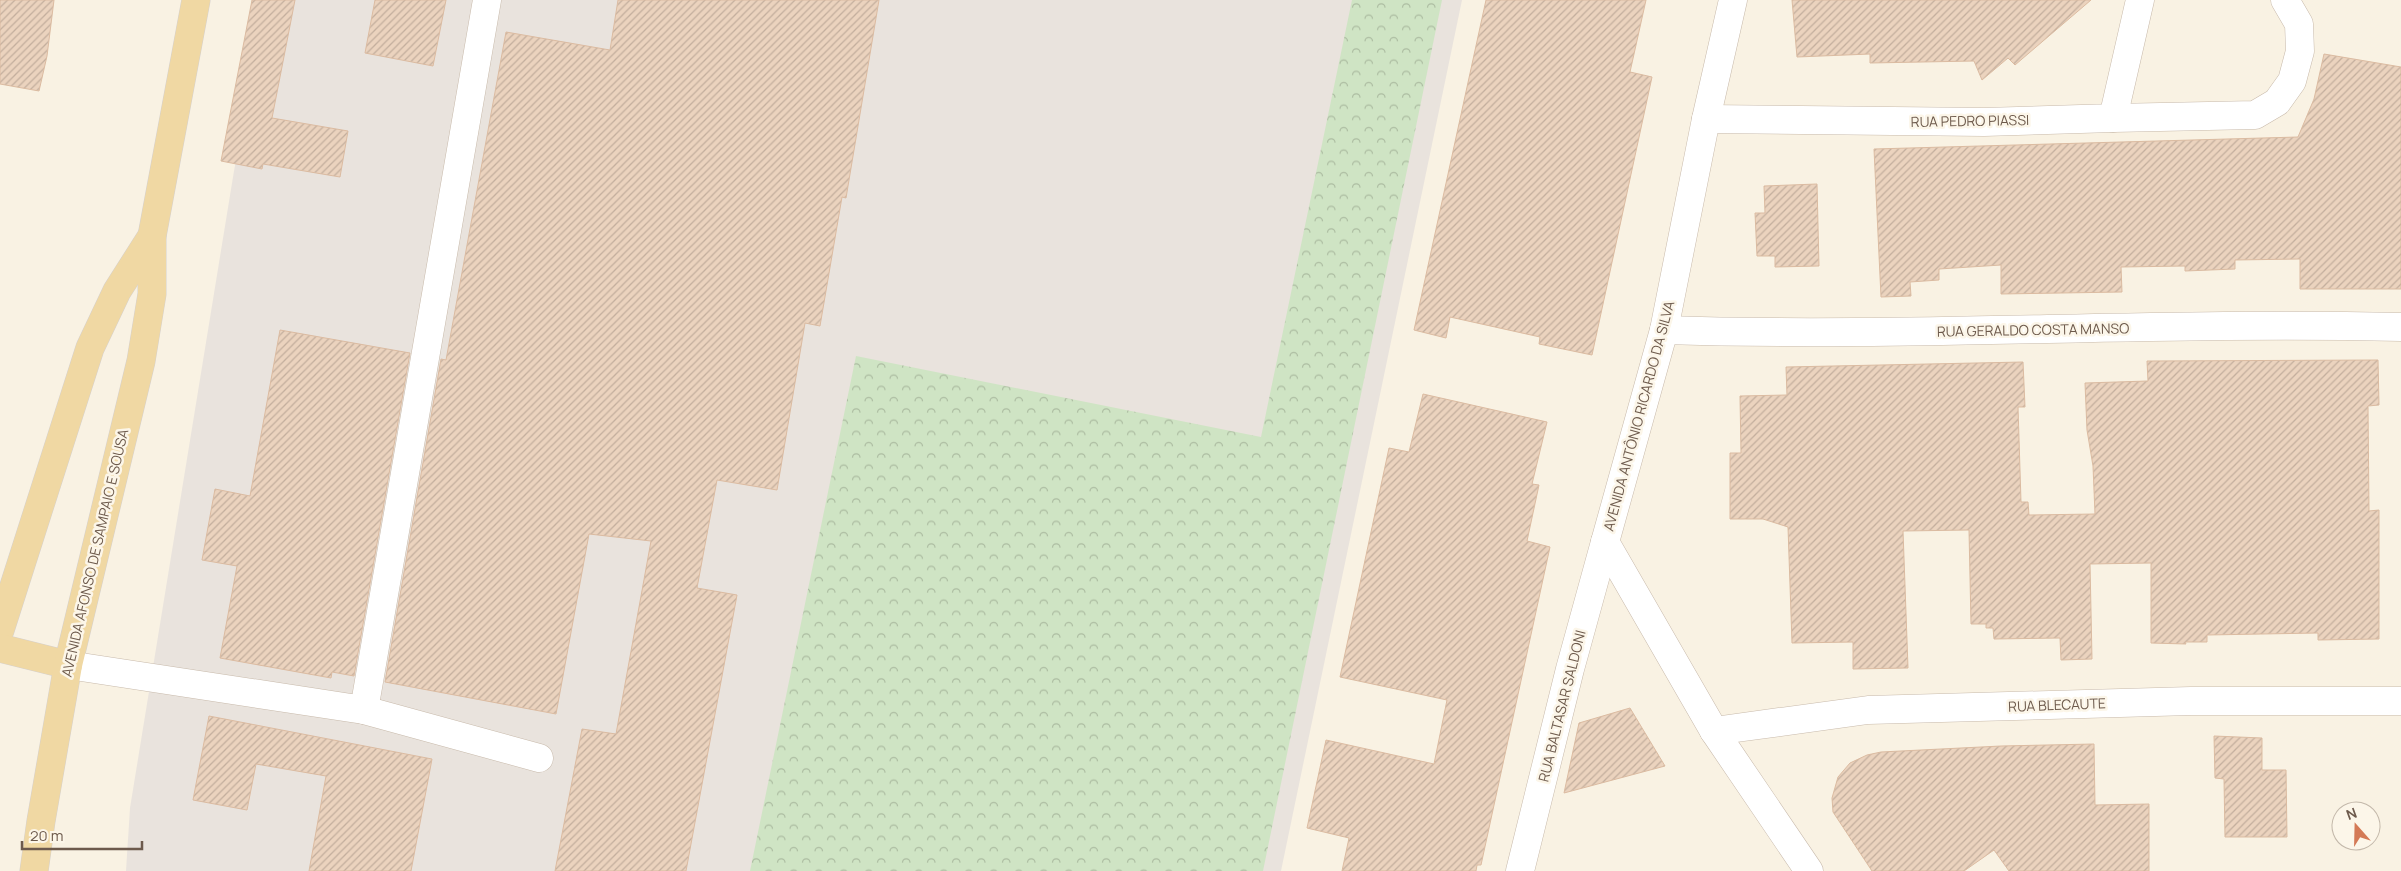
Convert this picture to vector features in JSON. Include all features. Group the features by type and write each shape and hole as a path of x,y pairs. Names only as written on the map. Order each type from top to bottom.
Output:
{"main road":[{"name":"AVENIDA AFONSO DE SAMPAIO E SOUSA","path":"34,871 68,665 141,361 152,294 152,236 196,0"},
{"name":"AVENIDA AFONSO DE SAMPAIO E SOUSA","path":"0,630 90,348 117,291 152,236"},
{"path":"0,648 68,665"}],"street":[{"path":"364,710 487,0"},
{"name":"AVENIDA ANTÔNIO RICARDO DA SILVA","path":"1733,0 1706,119 1664,330 1605,542 1714,731 1809,871"},
{"path":"2113,118 2140,0"},
{"name":"RUA PEDRO PIASSI","path":"1706,119 1984,122 2255,115 2277,102 2292,80 2300,51 2299,24 2285,0"},
{"name":"RUA GERALDO COSTA MANSO","path":"1664,330 1771,334 2308,324 2401,327"},
{"name":"RUA BALTASAR SALDONI","path":"1520,871 1570,669 1605,542"},
{"path":"68,665 364,710 539,758"},
{"name":"RUA BLECAUTE","path":"1714,731 1868,710 2190,701 2401,701"}],"shaded area":[{"path":"266,0 1462,0 1281,871 126,871 130,808 234,171"}],"green space":[{"path":"1352,0 1442,0 1263,871 750,871 856,356 1261,437"}],"building":[{"path":"0,0 54,0 47,56 39,91 0,84"},
{"path":"252,0 295,0 272,118 348,131 340,177 263,164 262,169 221,161"},
{"path":"375,0 446,0 433,66 365,53"},
{"path":"618,0 879,0 846,198 842,197 820,326 805,323 777,490 717,480 697,588 737,595 686,871 555,871 582,729 616,734 651,541 589,534 556,714 385,682 441,359 446,360 506,32 610,50"},
{"path":"1486,0 1646,0 1630,72 1652,77 1592,355 1539,344 1540,337 1450,317 1446,338 1414,330"},
{"path":"1792,0 2091,0 2015,65 2008,58 1982,80 1974,61 1870,63 1870,54 1797,57"},
{"path":"2324,54 2401,67 2401,289 2300,289 2300,259 2235,260 2235,269 2185,271 2185,266 2121,267 2122,292 2001,294 2001,265 1939,269 1939,280 1910,282 1911,296 1881,297 1874,149 2298,137 2314,99"},
{"path":"1817,184 1819,266 1775,267 1775,256 1757,256 1755,213 1765,213 1764,186"},
{"path":"280,330 410,353 354,676 332,672 331,678 220,658 237,566 202,560 215,489 250,496"},
{"path":"2378,360 2379,405 2368,406 2369,511 2379,510 2379,639 2318,640 2318,633 2207,635 2207,642 2185,642 2186,644 2151,643 2151,563 2090,564 2092,659 2061,660 2060,638 1994,639 1993,628 1986,628 1986,624 1971,624 1969,530 1903,531 1908,668 1853,669 1853,642 1792,643 1788,527 1763,519 1730,519 1730,453 1741,453 1740,396 1787,395 1786,367 2023,362 2025,407 2018,407 2021,502 2028,502 2029,515 2095,514 2093,466 2087,430 2085,383 2148,381 2147,361"},
{"path":"1423,394 1547,422 1532,484 1539,485 1527,541 1550,547 1481,865 1477,865 1476,871 1342,871 1349,838 1307,828 1326,740 1434,764 1447,700 1340,677 1389,448 1409,452"},
{"path":"1630,708 1665,766 1564,793 1579,723"},
{"path":"209,716 432,759 411,871 309,871 326,776 256,764 247,810 193,800"},
{"path":"2214,736 2262,738 2262,770 2286,770 2287,837 2225,837 2224,779 2215,778"},
{"path":"2094,744 2095,805 2149,804 2149,871 2009,871 1994,850 1964,871 1872,871 1833,812 1832,798 1838,777 1850,763 1867,755 1881,752 2001,746"}]}
